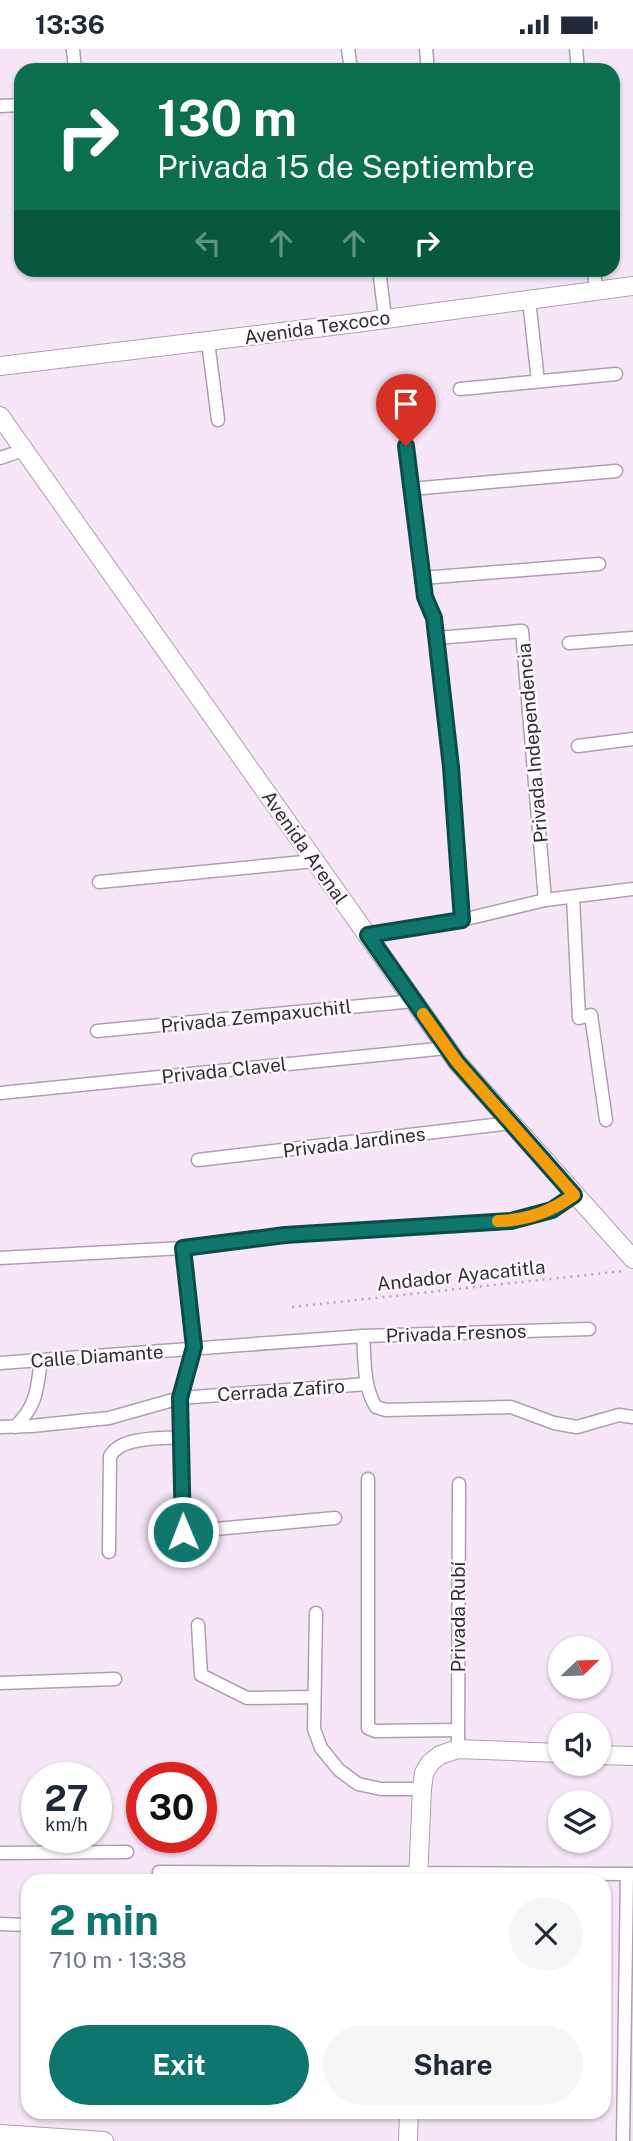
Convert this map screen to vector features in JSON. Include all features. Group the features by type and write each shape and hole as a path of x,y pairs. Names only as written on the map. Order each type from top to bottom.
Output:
{"main road":[{"name":"Avenida Texcoco","path":"0,366 633,286"},
{"name":"Avenida Arenal","path":"0,416 447,1048 633,1259"},
{"path":"418,1874 422,1789 424,1773 430,1763 440,1755 458,1749 548,1753"},
{"path":"611,1755 633,1756"},
{"path":"408,2141 409,2119"},
{"path":"0,2134 104,2141"}],"street":[{"path":"380,277 385,317"},
{"path":"595,277 596,291"},
{"path":"529,300 538,381"},
{"path":"208,341 218,420"},
{"path":"460,389 615,374"},
{"path":"406,446 425,597 434,618 451,767 462,920"},
{"path":"0,459 24,450"},
{"path":"411,489 616,471"},
{"path":"422,578 599,564"},
{"name":"Privada Independencia","path":"436,638 522,631 545,900"},
{"path":"569,643 633,638"},
{"path":"578,746 633,740"},
{"path":"99,882 314,861"},
{"path":"368,935 462,920 545,900 633,889"},
{"path":"573,897 579,1018 591,1015 606,1120"},
{"name":"Privada Zempaxuchitl","path":"97,1031 414,1000"},
{"name":"Privada Clavel","path":"0,1093 447,1048"},
{"name":"Privada Jardines","path":"198,1160 511,1123"},
{"path":"0,1258 183,1248 285,1235 511,1221 552,1210 574,1195"},
{"path":"183,1248 194,1347 180,1398 183,1532 335,1518"},
{"name":"Privada Fresnos","path":"367,1384 363,1336 589,1329"},
{"name":"Calle Diamante","path":"0,1363 363,1336"},
{"path":"15,1427 29,1413 34,1403 41,1360"},
{"path":"367,1384 376,1407 386,1410 511,1406 554,1423 577,1427 619,1415 633,1417"},
{"name":"Cerrada Zafiro","path":"0,1427 109,1418 180,1398 367,1384"},
{"path":"109,1552 110,1456 114,1449 124,1443 180,1437"},
{"path":"368,1479 368,1728 375,1731 457,1730"},
{"name":"Privada Rubí","path":"458,1749 459,1484"},
{"path":"316,1613 314,1729 321,1748 339,1770 358,1784 380,1789 422,1789"},
{"path":"198,1625 201,1675 247,1698 314,1697"},
{"path":"0,1683 115,1679"},
{"path":"0,1853 126,1852"},
{"path":"611,1874 630,1874 623,2141"},
{"path":"0,1924 21,1925"}],"path":[{"name":"Andador Ayacatitla","path":"292,1307 633,1270"}],"slow traffic":[{"path":"423,1014 457,1062 574,1195 552,1210 535,1216 498,1221"}],"route":[{"path":"183,1532 180,1398 194,1347 183,1248 285,1235 511,1221 552,1210 574,1195 457,1062 368,935 462,920 451,767 434,618 425,597 406,446"}]}
